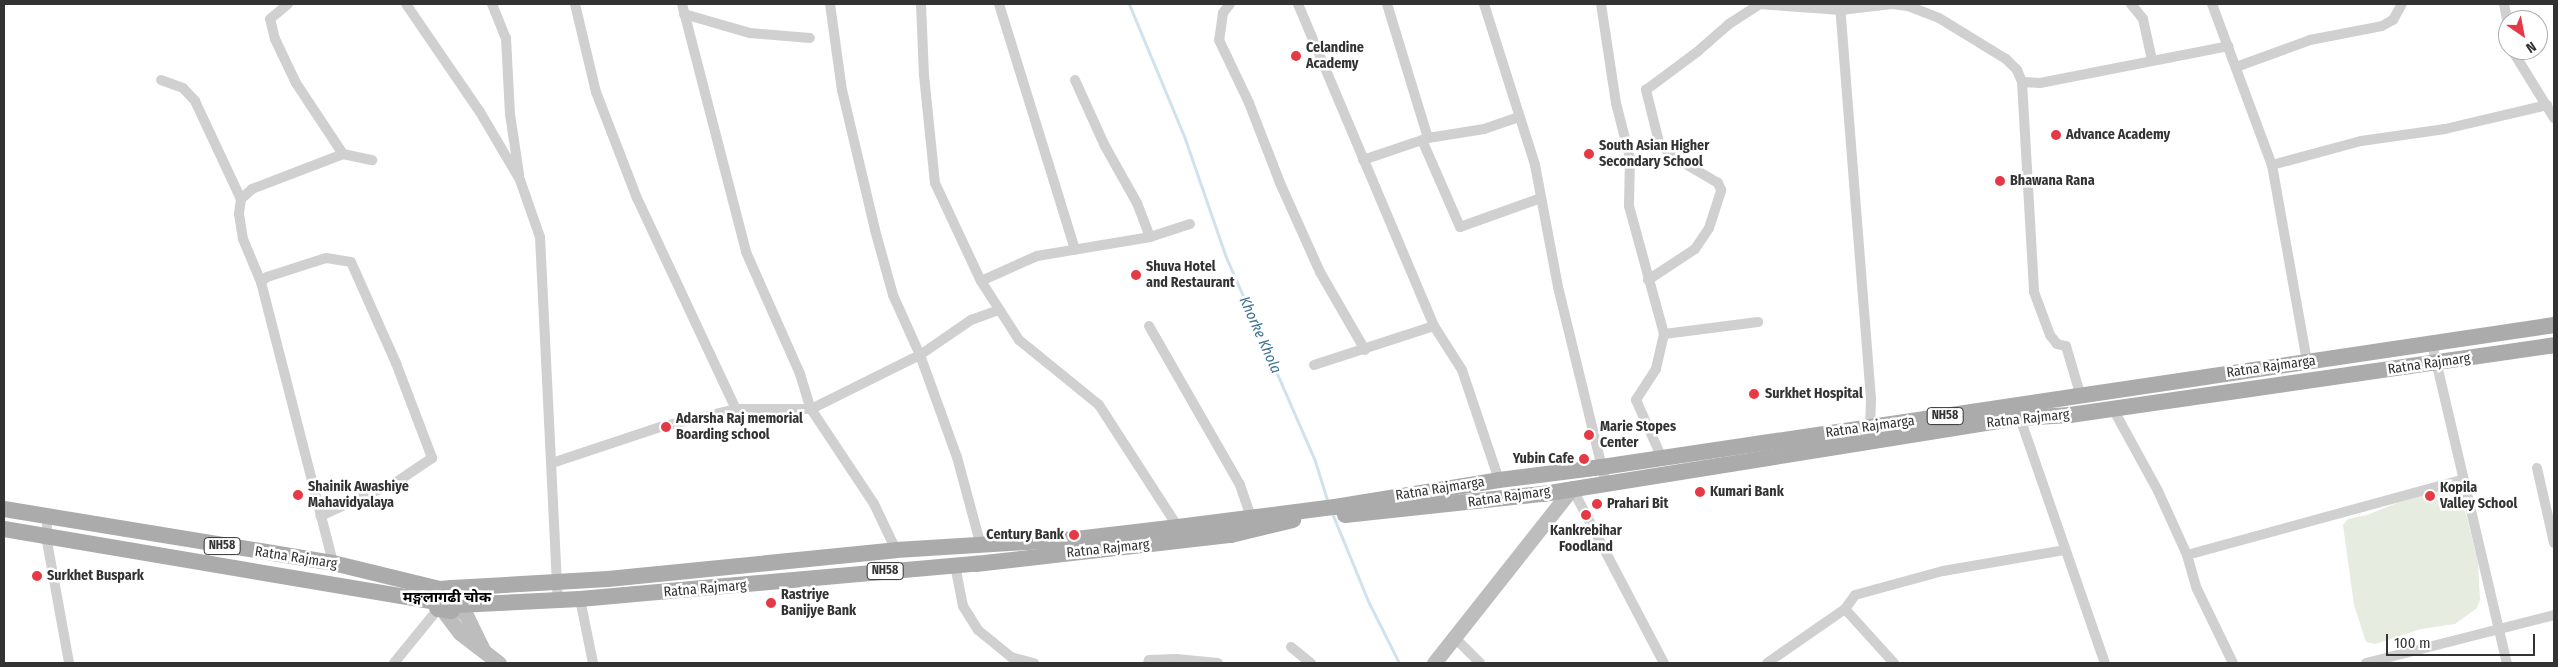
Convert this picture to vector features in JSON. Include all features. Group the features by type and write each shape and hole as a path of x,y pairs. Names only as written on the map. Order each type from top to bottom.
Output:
{"main road":[{"name":"Ratna Rajmarga","path":"1338,511 1499,480 1602,467 1661,456 1870,434 2072,404 2307,360 2432,344 2554,325"},
{"name":"Ratna Rajmarg","path":"4,509 333,563 446,602 557,581 608,579 896,550 981,546 1178,527 1251,517 1543,494 1606,484 1870,434 2020,418 2072,404 2112,407 2554,345"},
{"path":"1538,476 1543,494"},
{"path":"1434,663 1453,636 1572,488"},
{"name":"Ratna Rajmarg","path":"4,529 446,602 580,599 955,565 1231,535 1304,513"},
{"path":"446,602 470,621 483,651 499,663"}],"street":[{"path":"288,4 270,19 275,40 296,83 342,154"},
{"path":"406,4 480,112 520,180"},
{"path":"492,4 506,38 510,114 520,180 540,237 558,600"},
{"path":"575,4 596,92 637,198 736,409"},
{"path":"830,4 842,90 875,230 893,295 920,355 957,457 981,546"},
{"path":"922,4 924,75 934,183 981,281 1019,340 1099,405 1178,527"},
{"path":"999,4 1075,250"},
{"path":"1230,4 1224,13 1219,40 1249,103 1280,182 1320,272 1365,350"},
{"path":"1298,4 1434,326 1462,370 1499,480"},
{"path":"1387,4 1425,139 1460,227 1541,198"},
{"path":"1484,4 1535,165 1576,366 1606,484"},
{"path":"1601,4 1616,103 1630,158 1629,206 1664,334 1656,369 1636,400 1661,456"},
{"path":"1648,280 1695,249 1709,228 1721,190 1718,183 1672,156 1659,142 1646,90 1698,52 1729,24 1758,4 1840,7 1892,4 1908,6 1939,18 2006,59 2017,70 2022,82 2034,292 2050,335 2057,344 2066,346 2072,404"},
{"path":"2131,4 2143,19 2152,60"},
{"path":"2212,4 2272,165 2307,360"},
{"path":"2236,67 2310,40 2382,26 2393,20 2402,4"},
{"path":"1840,7 1871,400 1870,434"},
{"path":"683,9 750,32 810,38"},
{"path":"683,9 746,252 797,366 811,409 874,504 896,550"},
{"path":"2022,82 2040,83 2228,46"},
{"path":"2518,60 2554,118"},
{"path":"161,80 182,88 195,101 241,199 239,214 244,239 262,282 333,563"},
{"path":"1075,80 1105,146 1138,202 1150,237"},
{"path":"2272,165 2361,141 2445,129 2547,105"},
{"path":"1363,160 1425,139 1484,129 1519,117"},
{"path":"241,199 252,189 342,154 372,160"},
{"path":"981,281 1037,256 1150,237 1190,224"},
{"path":"262,282 267,276 326,258 351,262 396,363 432,458 398,480 320,516"},
{"path":"552,463 660,427 736,409 811,409 920,355 971,320 998,310"},
{"path":"1664,334 1758,322"},
{"path":"1149,326 1240,485 1251,517"},
{"path":"1314,365 1434,326"},
{"path":"2432,344 2507,663"},
{"path":"2112,407 2158,491 2187,555 2197,589 2233,663"},
{"path":"2020,418 2064,550 2105,663"},
{"path":"2537,468 2554,543"},
{"path":"2187,555 2464,479"},
{"path":"1572,488 1664,663"},
{"path":"48,516 46,536 69,663"},
{"path":"1767,663 1845,609 1855,595 1944,571 2009,562 2064,550"},
{"path":"955,565 963,606 978,630 1011,657 1034,663"},
{"path":"580,599 593,663"},
{"path":"394,663 446,602"},
{"path":"1845,609 1894,663"},
{"path":"2366,663 2554,615"},
{"path":"1453,636 1480,663"},
{"path":"1291,647 1311,663"},
{"path":"1148,663 1148,660 1176,659 1218,663"}],"shaded area":[{"path":"2449,489 2457,493 2467,517 2478,562 2480,600 2477,608 2455,624 2421,629 2375,644 2366,642 2354,605 2343,525 2348,519 2367,515 2424,492"}],"waterway":[{"name":"Khorke Khola","path":"1129,4 1184,136 1226,257 1315,461 1328,503"},
{"name":"Khorke Khola","path":"1332,513 1369,603 1399,663"}],"place":[{"name":"Celandine Academy","path":"1296,56"},
{"name":"Advance Academy","path":"2056,135"},
{"name":"South Asian Higher Secondary School","path":"1589,154"},
{"name":"Bhawana Rana","path":"2000,181"},
{"name":"Shuva Hotel and Restaurant","path":"1136,275"},
{"name":"Surkhet Hospital","path":"1754,394"},
{"name":"Adarsha Raj memorial Boarding school","path":"666,427"},
{"name":"Marie Stopes Center","path":"1589,435"},
{"name":"Yubin Cafe","path":"1584,459"},
{"name":"Kumari Bank","path":"1700,492"},
{"name":"Shainik Awashiye Mahavidyalaya","path":"298,495"},
{"name":"Kopila Valley School","path":"2430,496"},
{"name":"Prahari Bit","path":"1597,504"},
{"name":"Kankrebihar Foodland","path":"1586,515"},
{"name":"Century Bank","path":"1074,535"},
{"name":"Surkhet Buspark","path":"37,576"},
{"name":"Rastriye Banijye Bank","path":"771,603"}],"district":[{"name":"मङ्गलागढी चोक","path":"447,598"}]}
